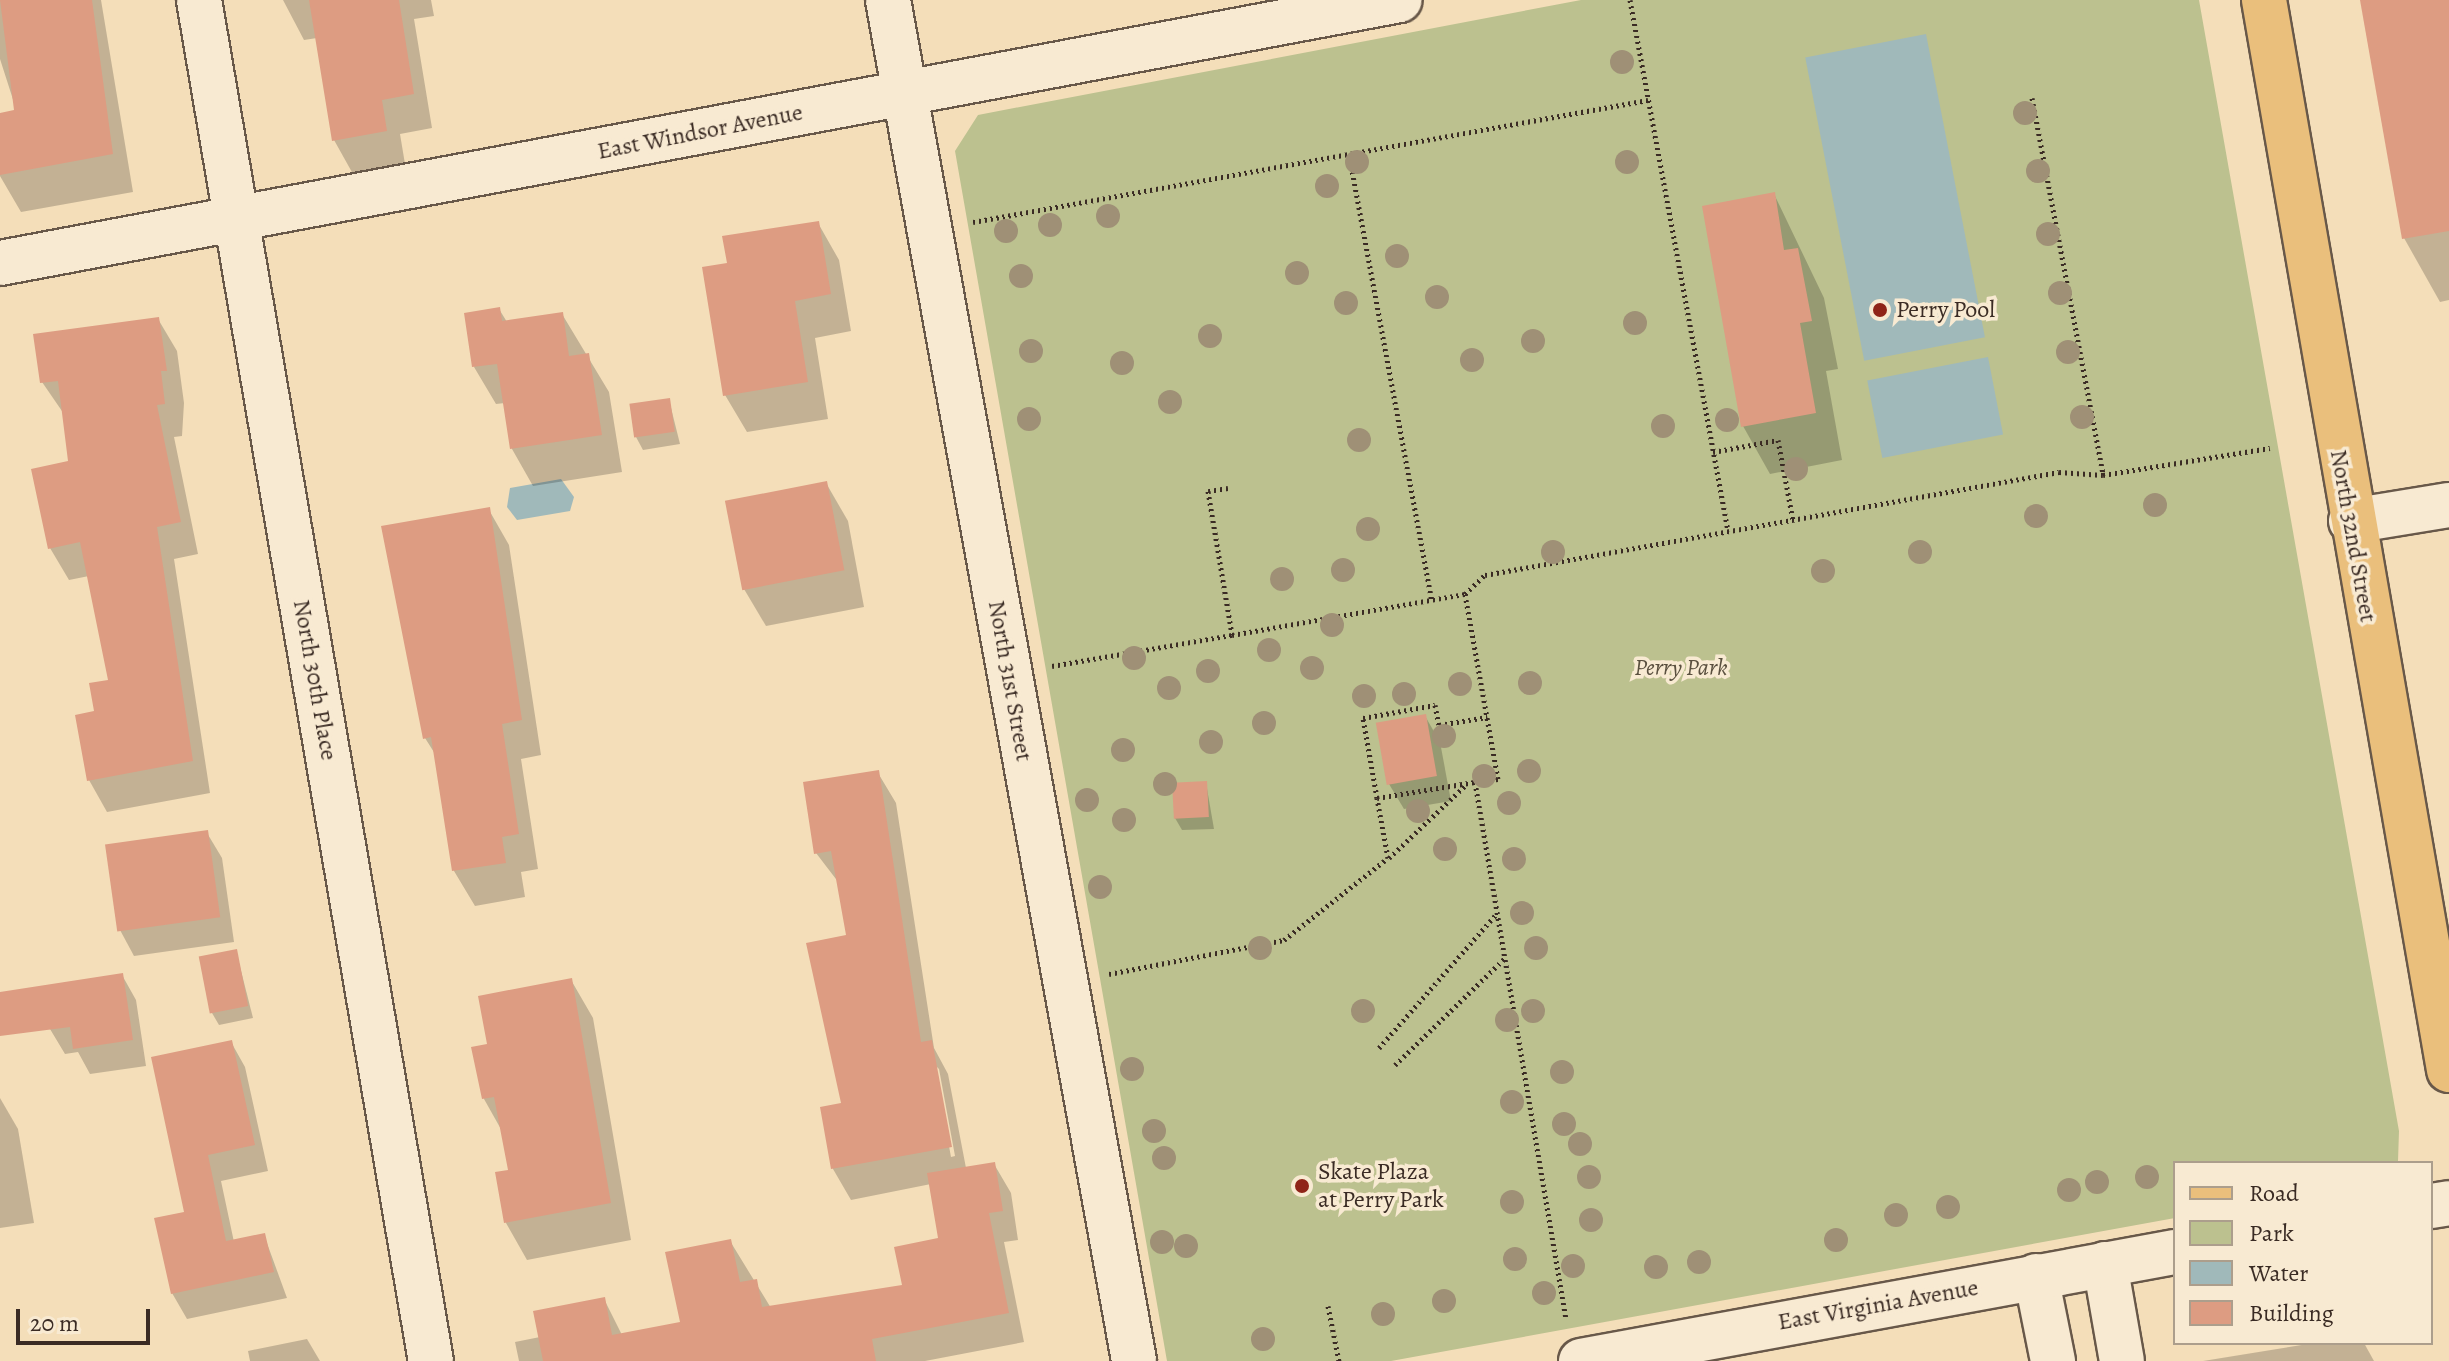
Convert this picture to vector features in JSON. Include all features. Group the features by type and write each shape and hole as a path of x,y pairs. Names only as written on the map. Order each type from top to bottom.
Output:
{"main road":[{"name":"North 32nd Street","path":"2264,0 2351,521 2449,1070"}],"street":[{"name":"North 30th Place","path":"199,0 431,1361"},
{"name":"North 31st Street","path":"888,0 1134,1361"},
{"name":"East Windsor Avenue","path":"0,263 1400,0"},
{"path":"2351,521 2449,505"},
{"name":"East Virginia Avenue","path":"1574,1342 2036,1276 2173,1252"},
{"path":"2105,1264 2122,1361"},
{"path":"2036,1276 2053,1361"}],"path":[{"path":"1630,0 1728,531"},
{"path":"2032,98 2103,475"},
{"path":"973,222 1648,100"},
{"path":"1349,154 1432,600"},
{"path":"1713,452 1778,440 1793,520"},
{"path":"1050,666 1465,594 1485,575 1728,531 2059,472 2103,475 2270,448"},
{"path":"1228,488 1208,491 1232,635"},
{"path":"1377,798 1498,779 1465,594"},
{"path":"1388,858 1363,718 1435,705 1439,725 1487,717"},
{"path":"1475,782 1574,1342"},
{"path":"1105,975 1284,940 1388,858 1467,784"},
{"path":"1379,1048 1498,913"},
{"path":"1395,1065 1505,958"},
{"path":"1328,1306 1339,1361"}],"green space":[{"name":"Perry Park","path":"1581,0 2199,0 2399,1131 2398,1161 2173,1161 2173,1218 1391,1361 1167,1361 955,151 978,115"}],"water":[{"path":"1926,34 1985,337 1864,361 1805,57"},
{"path":"1988,357 2003,435 1882,458 1867,380"},
{"path":"561,479 574,497 570,511 517,520 507,507 510,488"}],"building":[{"path":"0,0 92,0 113,154 0,175 0,113 14,110"},
{"path":"309,0 399,0 414,94 382,100 387,131 332,141"},
{"path":"2360,0 2449,0 2449,231 2402,239"},
{"path":"1775,192 1784,250 1798,248 1812,321 1800,323 1816,413 1741,427 1702,206"},
{"path":"819,221 831,294 795,301 808,382 723,396 702,267 727,263 722,236"},
{"path":"500,307 502,321 563,312 569,356 589,353 602,435 510,449 497,364 472,367 464,313"},
{"path":"159,317 167,371 161,371 165,404 157,405 181,522 157,527 193,761 87,781 75,715 94,711 89,683 108,680 80,542 48,549 31,469 68,461 58,381 40,383 33,334"},
{"path":"670,398 675,432 634,437 629,404"},
{"path":"827,481 844,570 742,590 725,501"},
{"path":"490,507 522,720 502,724 519,834 502,837 506,863 452,871 431,737 423,739 381,526"},
{"path":"1426,714 1437,776 1387,785 1376,723"},
{"path":"879,770 921,1042 932,1040 952,1147 831,1169 820,1107 841,1103 806,943 846,935 831,851 814,854 803,782"},
{"path":"1207,781 1209,817 1174,819 1172,783"},
{"path":"208,830 220,917 117,932 105,844"},
{"path":"237,949 248,1006 210,1013 199,956"},
{"path":"123,973 133,1040 73,1049 70,1027 0,1036 0,992"},
{"path":"572,978 611,1203 504,1223 495,1172 508,1170 494,1097 482,1099 471,1047 487,1044 478,996"},
{"path":"232,1040 255,1145 208,1155 226,1241 265,1233 274,1272 171,1294 154,1218 184,1212 151,1057"},
{"path":"995,1162 1003,1211 989,1213 1009,1313 872,1339 876,1361 543,1361 533,1311 605,1297 612,1335 680,1322 665,1252 731,1239 740,1282 757,1279 762,1307 902,1285 894,1247 938,1238 927,1173"}],"place":[{"name":"Perry Pool","path":"1880,310"},
{"name":"Skate Plaza at Perry Park","path":"1302,1186"}]}
